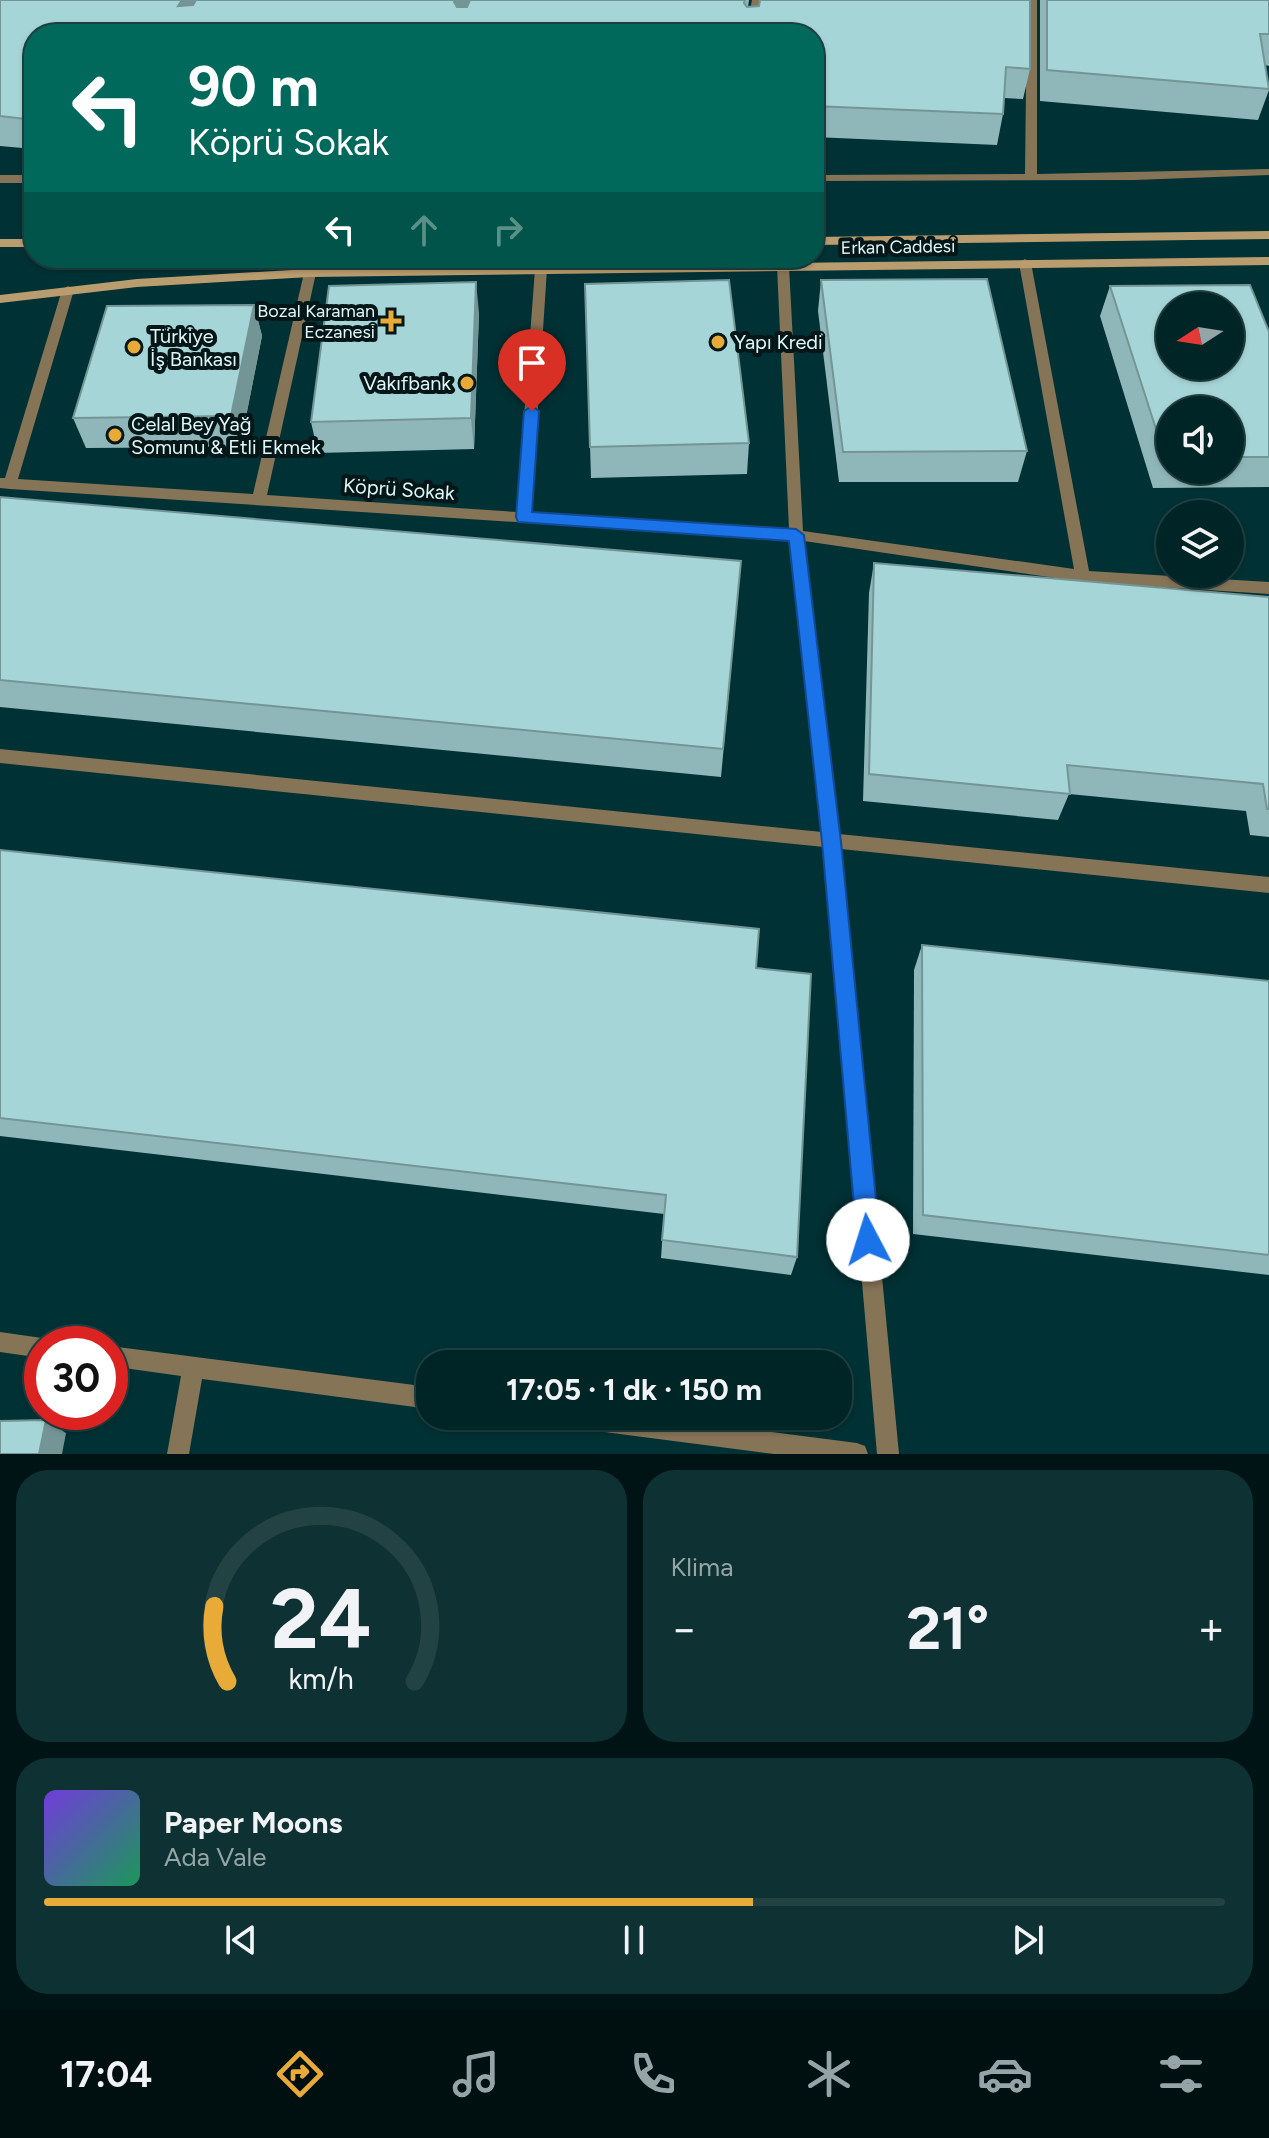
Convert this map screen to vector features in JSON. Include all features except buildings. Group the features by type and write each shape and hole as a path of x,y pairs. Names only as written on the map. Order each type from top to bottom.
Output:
{"main road":[{"name":"Erkan Caddesi","path":"824,241 1269,235"},
{"path":"0,243 24,243"},
{"name":"Erkan Caddesi","path":"824,265 1269,261"},
{"name":"Erkan Caddesi","path":"0,299 68,290 310,273 622,268"}],"street":[{"path":"752,24 757,0"},
{"path":"1031,178 1032,0"},
{"path":"824,178 1031,178 1269,172"},
{"path":"0,179 24,179"},
{"path":"1025,263 1083,576"},
{"path":"783,268 796,535 832,842 888,1454"},
{"path":"524,517 541,269"},
{"path":"259,500 310,273"},
{"path":"5,483 68,290"},
{"name":"Köprü Sokak","path":"5,483 796,535 1083,576 1269,588"},
{"path":"0,756 1269,885"},
{"path":"0,1342 24,1345"},
{"path":"128,1358 416,1396"},
{"path":"178,1454 193,1367"},
{"path":"673,1430 857,1454"}],"place":[{"name":"Bozal Karaman Eczanesi","path":"391,321"},
{"name":"Yapı Kredi","path":"718,342"},
{"name":"Türkiye İş Bankası","path":"134,347"},
{"name":"Vakıfbank","path":"467,383"},
{"name":"Celal Bey Yağ Somunu & Etli Ekmek","path":"115,435"}],"route":[{"path":"532,411 524,517 796,535 832,842 868,1240"}]}
